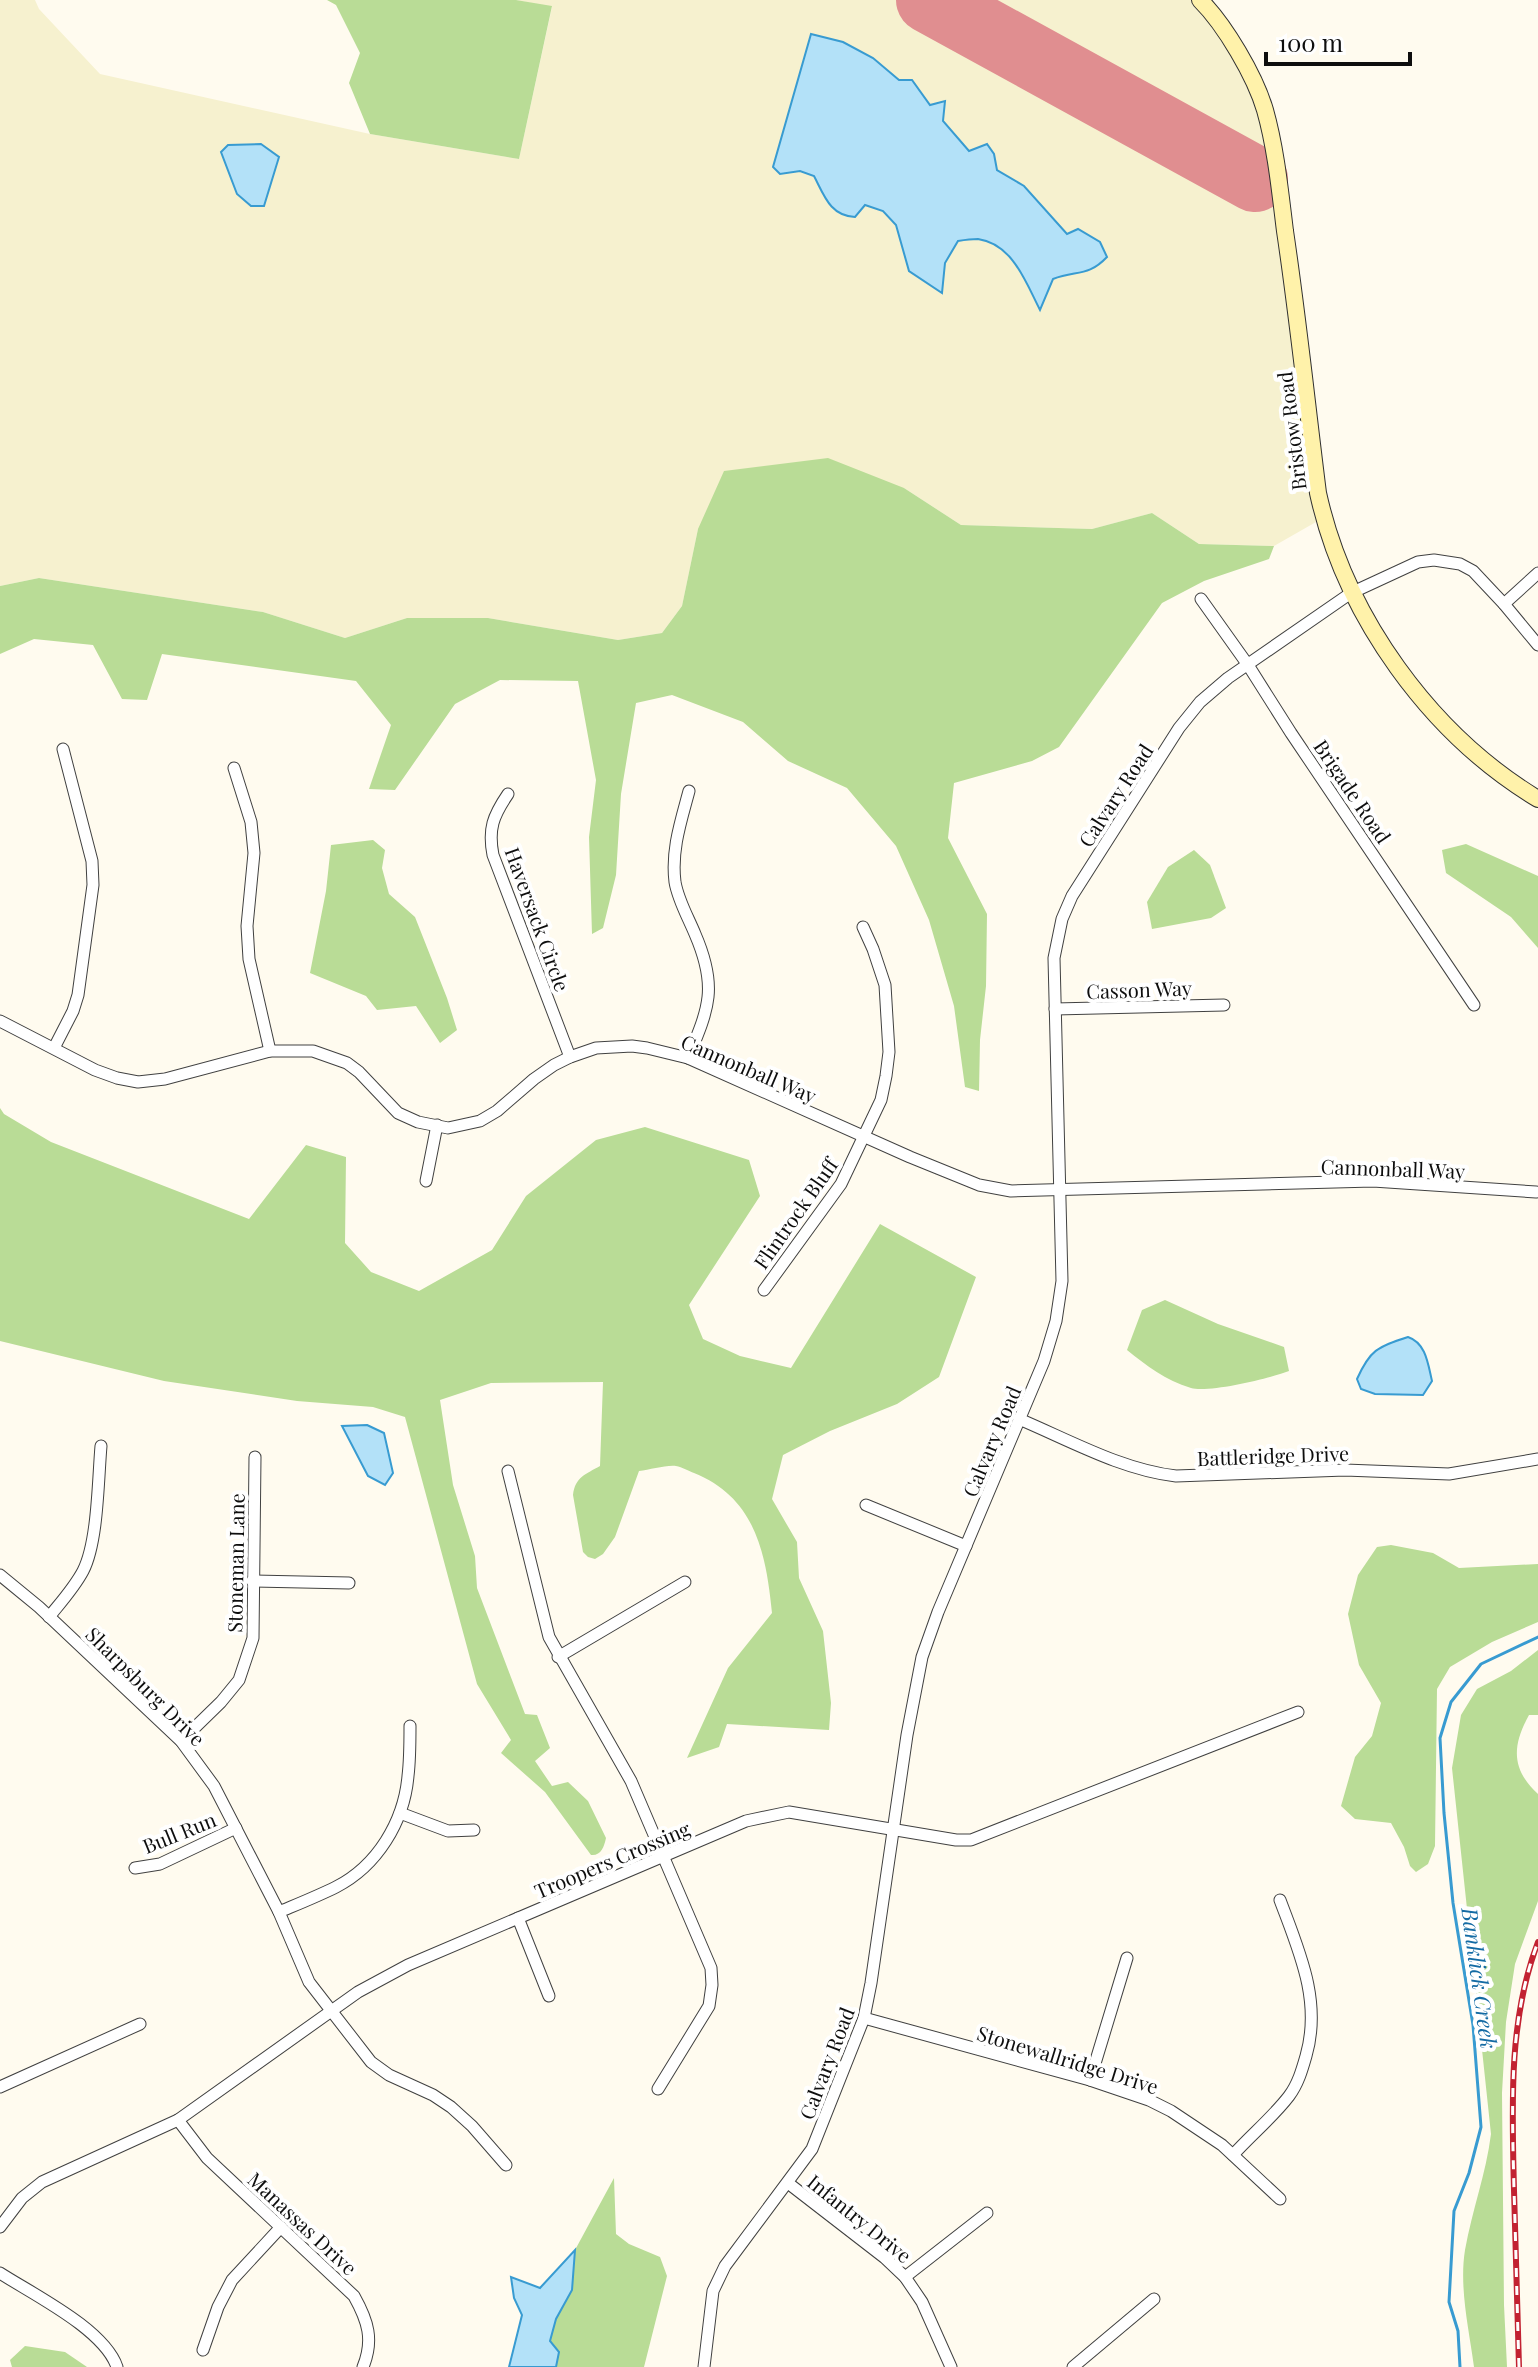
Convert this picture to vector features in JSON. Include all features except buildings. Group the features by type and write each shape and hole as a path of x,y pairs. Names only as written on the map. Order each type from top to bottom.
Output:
{"main road":[{"name":"Bristow Road","path":"1200,0 1243,60 1266,111 1294,294 1318,493 1323,518 1351,593 1420,696 1483,760 1538,799"}],"street":[{"name":"Calvary Road","path":"704,2367 715,2283 812,2149 864,2018 907,1735 922,1657 1044,1361 1060,1303 1054,958 1072,896 1188,715 1248,665 1351,593 1418,562 1434,560 1460,564 1473,571 1538,645"},
{"path":"1504,604 1538,573"},
{"name":"Brigade Road","path":"1201,599 1474,1005"},
{"path":"54,1048 78,995 93,885 89,843 63,749"},
{"path":"234,768 251,822 254,853 247,926 249,959 270,1051"},
{"path":"688,1058 705,1018 710,984 703,953 677,894 675,878 675,844 689,791"},
{"name":"Haversack Circle","path":"508,794 492,823 493,855 570,1057"},
{"name":"Flintrock Bluff","path":"764,1290 841,1184 881,1100 889,1052 885,985 863,927"},
{"name":"Casson Way","path":"1055,1009 1224,1005"},
{"name":"Cannonball Way","path":"0,1021 95,1070 138,1082 165,1079 270,1051 313,1051 347,1063 398,1113 418,1122 448,1128 480,1121 554,1065 570,1057 596,1048 632,1046 688,1058 979,1185 1011,1191 1373,1181 1536,1192"},
{"path":"426,1181 437,1125"},
{"name":"Battleridge Drive","path":"1019,1419 1153,1473 1176,1476 1345,1470 1449,1474 1538,1459"},
{"path":"49,1617 84,1569 91,1548 101,1446"},
{"name":"Stoneman Lane","path":"181,1741 239,1680 253,1638 255,1457"},
{"path":"508,1471 549,1637 631,1781 711,1968 709,2006 658,2089"},
{"path":"866,1505 966,1546"},
{"name":"Sharpsburg Drive","path":"0,1575 181,1741 214,1786 279,1912 309,1982 371,2062 389,2075 433,2095 451,2107 506,2165"},
{"path":"252,1581 349,1583"},
{"path":"558,1657 685,1582"},
{"name":"Troopers Crossing","path":"0,2227 22,2198 42,2182 178,2120 358,1992 408,1965 746,1821 789,1812 971,1840 1298,1712"},
{"path":"279,1912 337,1886 358,1873 375,1856 400,1813 408,1779 410,1726"},
{"path":"400,1813 448,1831 474,1830"},
{"name":"Bull Run","path":"135,1868 160,1864 236,1828"},
{"path":"1233,2155 1289,2095 1301,2074 1313,2026 1306,1968 1280,1900"},
{"path":"518,1918 549,1996"},
{"path":"1090,2080 1127,1958"},
{"name":"Stonewallridge Drive","path":"864,2018 1090,2080 1149,2100 1171,2111 1233,2155 1280,2199"},
{"path":"0,2087 140,2024"},
{"name":"Manassas Drive","path":"178,2120 207,2158 354,2296 364,2314 370,2338 363,2367"},
{"name":"Infantry Drive","path":"788,2183 905,2277 922,2302 951,2367"},
{"path":"905,2277 987,2213"},
{"path":"203,2350 218,2307 232,2280 281,2227"},
{"path":"0,2273 87,2328 106,2346 117,2367"},
{"path":"1073,2367 1154,2299"}],"shaded area":[{"path":"0,0 35,0 39,9 100,74 370,134 519,159 552,7 516,0 1200,0 1259,93 1323,518 1274,546 1199,544 1152,513 1092,529 961,525 904,488 698,529 682,606 662,633 618,640 488,618 407,618 345,638 263,612 39,578 0,586"}],"green space":[{"path":"327,0 516,0 552,6 519,159 370,134 349,83 360,53 336,5"},
{"path":"828,458 904,488 961,525 1092,529 1152,513 1199,544 1274,546 1269,559 1204,581 1162,603 1059,747 1032,761 954,783 948,838 987,914 979,1091 965,1087 954,1006 929,920 896,846 847,788 788,761 743,722 672,695 636,703 621,794 616,875 603,928 592,934 589,837 596,780 578,681 500,680 455,704 395,790 369,789 391,725 356,681 162,654 147,700 122,699 93,645 34,639 0,654 0,586 39,578 263,612 345,638 407,618 488,618 618,640 662,633 682,606 698,529 724,471"},
{"path":"373,840 385,850 382,868 389,894 415,917 447,998 457,1030 440,1043 416,1006 377,1010 366,996 310,973 326,891 331,845"},
{"path":"1466,844 1538,876 1538,948 1511,917 1446,873 1442,850"},
{"path":"1194,850 1210,865 1226,908 1211,918 1152,929 1147,902 1168,867"},
{"path":"0,1108 4,1114 51,1142 249,1219 306,1145 346,1157 345,1243 371,1272 419,1291 492,1250 526,1196 596,1140 645,1127 749,1160 760,1196 689,1305 703,1339 740,1356 791,1368 880,1224 976,1277 939,1377 897,1404 830,1431 783,1455 772,1499 797,1542 799,1578 823,1631 831,1703 829,1730 727,1724 719,1747 687,1758 728,1668 772,1613 766,1570 754,1530 732,1497 715,1484 676,1466 639,1471 615,1537 603,1554 595,1559 583,1552 573,1495 579,1480 600,1466 603,1382 491,1383 440,1400 453,1485 475,1556 477,1588 525,1714 537,1715 550,1748 535,1761 552,1786 568,1782 588,1801 606,1838 600,1852 591,1855 545,1792 501,1753 511,1740 477,1684 405,1417 373,1407 297,1401 164,1381 0,1341"},
{"path":"1165,1300 1218,1324 1284,1347 1289,1371 1240,1384 1200,1389 1165,1377 1127,1350 1142,1310"},
{"path":"1391,1545 1433,1553 1459,1568 1538,1564 1538,1622 1492,1642 1450,1667 1437,1689 1435,1846 1428,1864 1416,1872 1410,1866 1391,1823 1355,1819 1341,1806 1355,1757 1372,1736 1381,1703 1359,1665 1348,1614 1358,1575 1377,1547"},
{"path":"1538,1650 1538,1715 1529,1715 1523,1726 1517,1757 1523,1775 1538,1794 1538,1901 1515,1964 1506,2022 1502,2093 1507,2367 1474,2367 1465,2308 1463,2264 1491,2134 1452,1768 1461,1715 1477,1689 1511,1671"},
{"path":"614,2178 616,2234 629,2244 660,2257 667,2276 644,2367 556,2367 559,2352 550,2341 556,2319 572,2290 575,2250"},
{"path":"25,2346 65,2352 87,2367 12,2367 10,2360"}],"water":[{"path":"811,34 843,42 873,58 899,80 912,80 930,105 945,101 943,121 969,151 987,144 994,154 997,170 1024,186 1067,234 1078,229 1100,242 1107,257 1088,270 1053,279 1040,310 1017,266 1000,248 978,239 958,241 945,263 942,293 909,271 896,225 883,211 865,205 855,217 846,216 829,203 814,176 800,171 780,174 773,167"},
{"path":"261,144 279,157 264,206 251,206 237,194 221,152 228,145"},
{"path":"1408,1337 1419,1344 1427,1361 1432,1381 1423,1395 1375,1394 1361,1389 1357,1379 1371,1356 1382,1347"},
{"path":"367,1425 384,1433 393,1473 385,1485 368,1476 342,1426"},
{"path":"575,2250 572,2290 556,2319 550,2341 559,2352 556,2367 509,2367 522,2315 514,2298 511,2277 540,2288"}],"waterway":[{"name":"Banklick Creek","path":"1460,2367 1458,2331 1449,2302 1454,2211 1469,2173 1481,2127 1473,2025 1453,1903 1440,1738 1451,1702 1481,1664 1538,1637"}],"runway":[{"path":"929,0 1255,179"}],"railway":[{"path":"1519,2367 1514,2064 1521,2002 1538,1942"}]}
